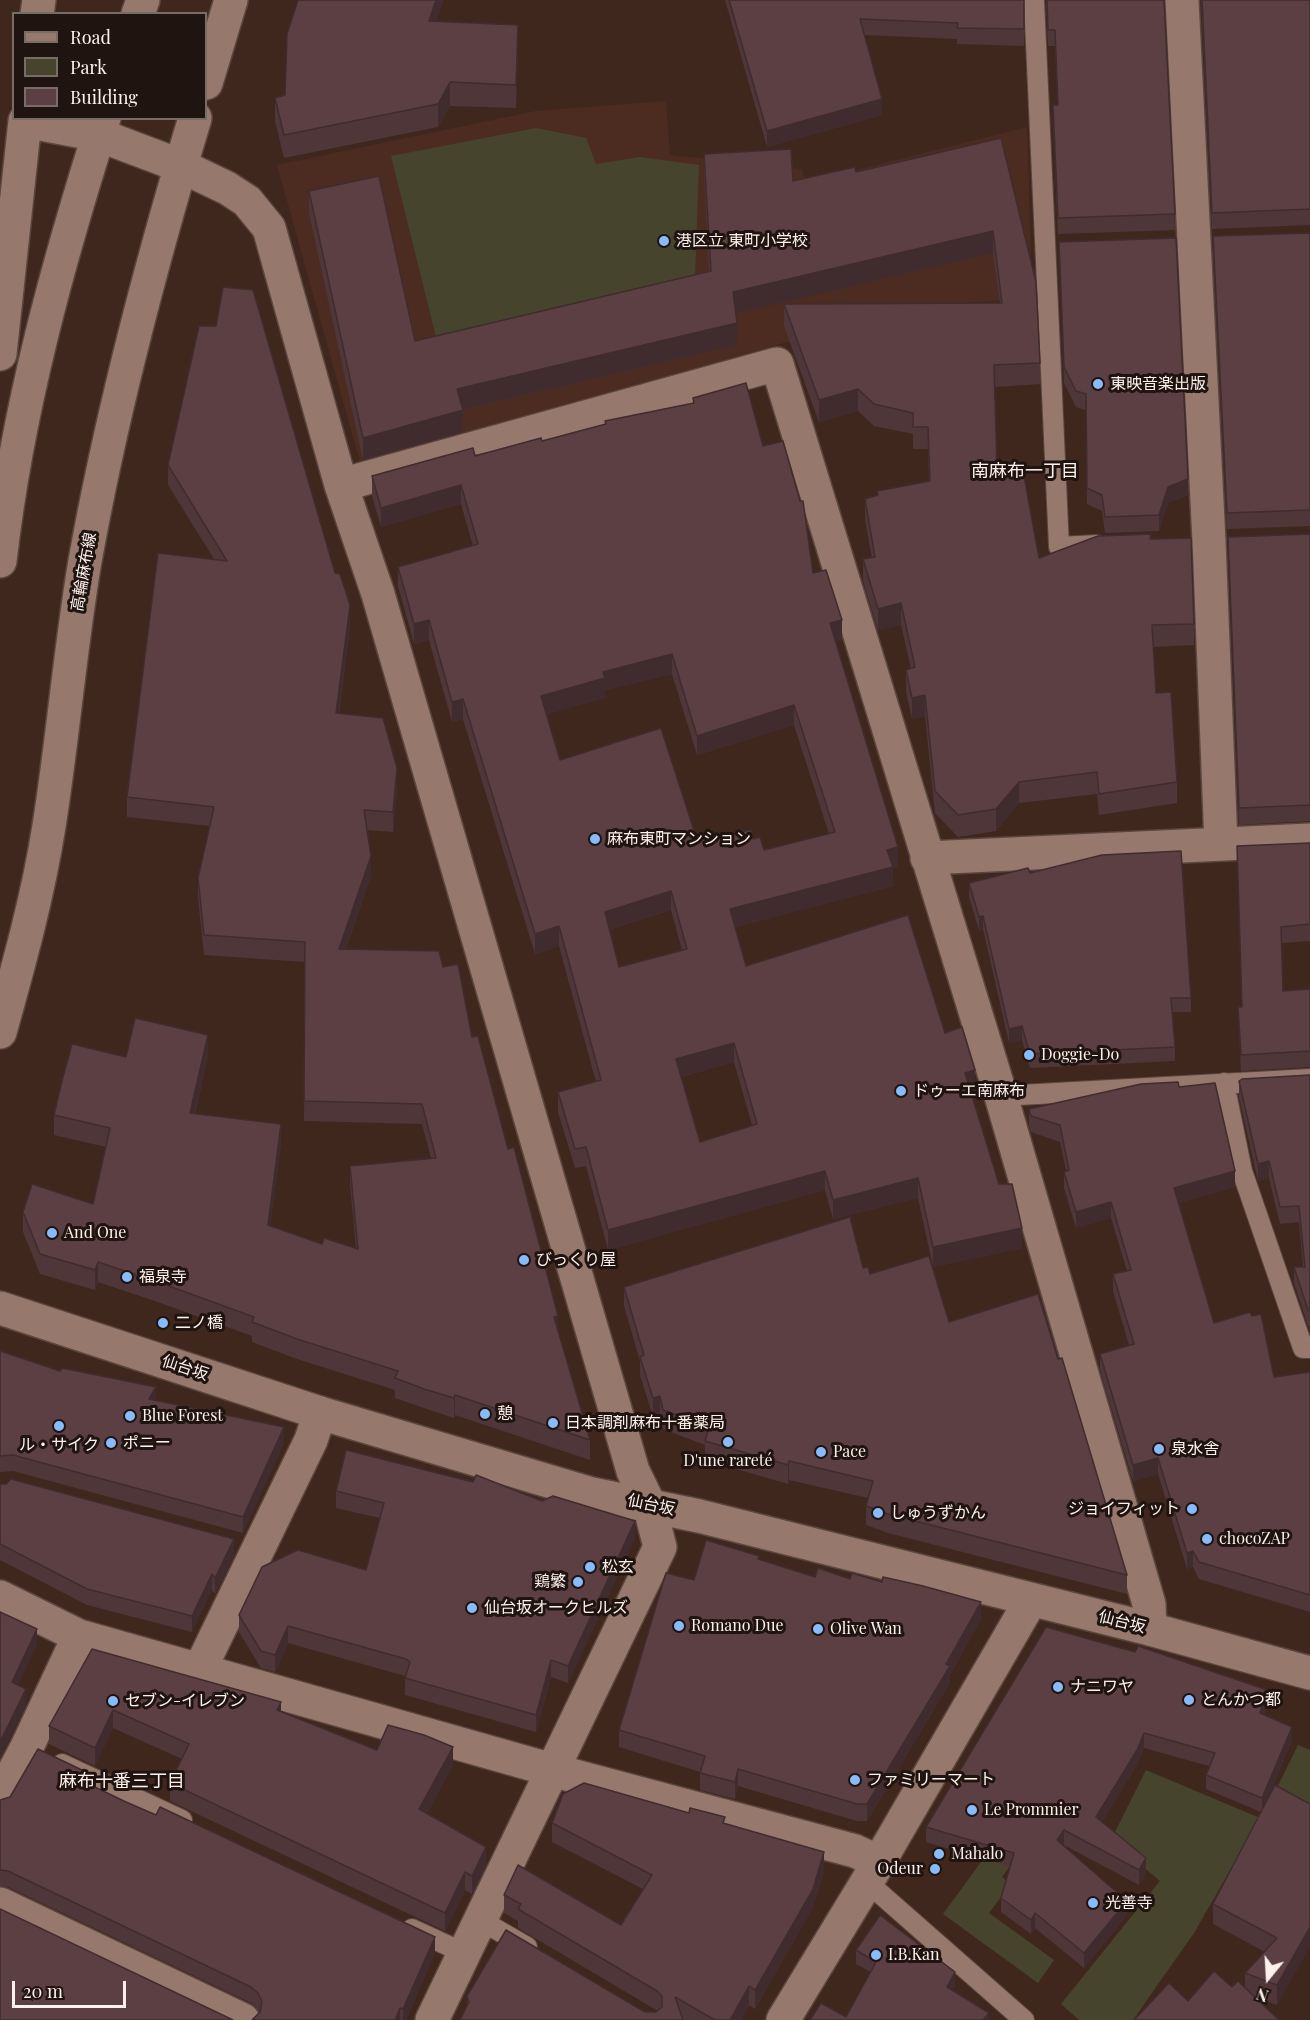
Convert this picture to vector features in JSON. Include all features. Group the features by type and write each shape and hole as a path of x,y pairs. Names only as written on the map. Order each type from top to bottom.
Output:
{"street":[{"path":"207,80 231,0"},
{"path":"1182,0 1209,541 1221,844"},
{"path":"0,354 25,120 101,127 227,188 247,201 269,228 341,485 384,617 633,1471 649,1504 660,1547 432,2020"},
{"name":"高輪麻布線","path":"0,1032 28,928 49,826 69,662 105,453 194,120"},
{"path":"1,551 19,441 48,308 101,127"},
{"path":"341,485 777,364 1001,1096 1149,1604 1150,1629"},
{"path":"0,456 1,551"},
{"path":"927,858 1310,840"},
{"name":"仙台坂","path":"0,1308 320,1413 592,1494 649,1504 1150,1629 1310,1673"},
{"path":"200,1669 245,1546 311,1440 320,1413"},
{"path":"0,1597 78,1636 552,1770 855,1851 873,1872"},
{"path":"783,2020 873,1872 1031,1600"},
{"path":"0,1798 27,1747 78,1636"},
{"path":"0,1904 243,2020"}],"lane":[{"path":"1034,0 1059,547 1117,545"},
{"path":"1045,247 1068,246"},
{"path":"1001,1096 1310,1079"},
{"path":"1224,1083 1242,1170 1303,1348 1310,1347"},
{"path":"27,1747 204,1831"},
{"path":"873,1872 1024,2020"},
{"path":"480,1920 539,1954"},
{"path":"397,1922 464,1953"}],"shaded area":[{"name":"港区立 東町小学校","path":"666,101 670,155 802,169 806,183 1027,127 1032,299 899,306 845,325 445,442 360,462 277,165 536,111"}],"green space":[{"path":"536,128 586,138 596,164 640,157 699,165 695,279 437,341 391,156"},
{"path":"1298,1745 1310,1750 1310,1819 1270,1802"},
{"path":"1146,1770 1260,1818 1194,1933 1133,2020 1079,2020 1061,2004 1160,1881 1111,1840"},
{"path":"1027,1799 1035,1832 1002,1877 1011,1884 989,1913 1054,1960 1038,1983 943,1914"}],"building":[{"path":"298,0 436,0 429,21 518,25 516,85 450,82 438,104 284,135 275,98 285,95 287,34"},
{"path":"729,0 1024,0 1024,29 957,28 958,23 860,19 882,99 767,131"},
{"path":"1047,0 1164,0 1175,214 1058,218 1053,105 1058,105 1055,30 1048,30"},
{"path":"1202,0 1310,0 1310,209 1212,213"},
{"path":"1001,138 1036,282 1040,363 994,365 997,470 1022,465 1039,558 1098,536 1151,534 1150,539 1191,538 1194,624 1152,625 1156,693 1171,692 1177,782 1099,794 1097,772 1019,782 996,809 958,815 935,791 925,695 912,698 906,670 915,667 901,603 878,609 863,559 875,557 865,499 878,495 877,491 930,481 928,427 913,427 913,413 874,404 858,389 819,400 784,304 1002,303 993,231 733,292 737,323 457,389 463,410 363,438 309,191 379,176 415,341 711,271 704,154 791,149 793,181 855,167 856,172"},
{"path":"1310,233 1310,510 1227,513 1213,236"},
{"path":"1176,238 1188,479 1168,487 1159,515 1105,517 1102,495 1087,488 1086,394 1076,391 1064,367 1059,242"},
{"path":"223,287 253,290 335,573 340,574 350,605 336,713 383,718 397,768 393,812 364,810 371,856 339,949 439,951 443,967 458,964 472,1037 478,1036 508,1149 514,1147 558,1316 554,1317 590,1440 455,1395 454,1398 424,1389 395,1378 398,1371 297,1339 252,1322 254,1317 155,1281 98,1262 95,1270 40,1254 23,1212 32,1184 93,1204 110,1128 54,1115 72,1044 126,1057 135,1018 208,1035 190,1113 281,1124 268,1225 322,1244 324,1238 358,1249 350,1166 436,1158 422,1104 304,1101 305,942 204,935 198,878 214,807 127,797 158,553 227,561 168,465 199,326 216,326"},
{"path":"746,383 763,446 783,441 800,501 803,501 813,573 826,570 842,620 830,623 898,847 887,850 893,867 730,909 746,966 908,915 945,1033 962,1027 975,1070 965,1073 999,1184 1012,1184 1022,1228 933,1247 918,1178 833,1200 825,1171 608,1230 586,1147 575,1149 558,1092 601,1080 559,926 535,934 463,699 452,702 429,620 414,624 398,567 478,544 461,485 381,508 372,476 473,448 475,456 541,438 542,441 606,424 605,421 694,403 693,398","holes":["672,654 697,736 794,705 835,832 764,850 760,837 753,839 751,830 697,840 661,728 560,760 541,696 605,678 603,672","671,891 687,949 619,967 605,912","734,1043 757,1124 700,1142 676,1059"]},
{"path":"1310,534 1310,805 1239,808 1228,537"},
{"path":"1310,843 1310,924 1281,927 1283,991 1310,989 1310,1051 1241,1055 1238,1007 1242,1007 1237,846"},
{"path":"1181,851 1191,998 1171,998 1175,1047 1030,1054 1022,1026 1009,1029 983,916 979,917 969,883 1028,868 1030,873 1102,855"},
{"path":"1310,1075 1310,1310 1308,1310 1294,1267 1305,1267 1299,1206 1280,1207 1269,1161 1258,1164 1239,1081"},
{"path":"1178,1082 1179,1087 1215,1083 1235,1171 1174,1188 1214,1323 1250,1312 1252,1316 1261,1314 1274,1377 1310,1372 1310,1595 1199,1562 1193,1551 1187,1553 1158,1458 1133,1465 1100,1354 1134,1344 1113,1274 1131,1270 1111,1202 1076,1212 1064,1172 1069,1170 1060,1125 1031,1116 1029,1109 1141,1084"},
{"path":"850,1217 863,1268 868,1267 870,1274 929,1256 949,1322 1038,1294 1058,1359 1062,1358 1127,1575 888,1514 866,1506 873,1481 789,1461 788,1465 705,1441 709,1427 663,1410 660,1396 653,1398 640,1357 644,1355 624,1287"},
{"path":"0,1351 60,1371 62,1368 156,1387 149,1399 284,1427 243,1517 13,1455 0,1456"},
{"path":"346,1450 473,1482 476,1475 542,1501 553,1496 635,1521 568,1666 551,1660 536,1715 405,1678 410,1662 406,1659 288,1626 275,1655 261,1651 239,1615 262,1567 298,1550 366,1570 384,1503 336,1491"},
{"path":"11,1479 234,1539 215,1578 212,1574 192,1616 87,1589 0,1544 0,1484 6,1484"},
{"path":"706,1540 759,1556 758,1559 815,1577 818,1568 850,1579 852,1573 882,1582 883,1577 981,1602 946,1664 950,1666 867,1804 857,1804 738,1769 735,1782 700,1773 705,1756 619,1730 666,1573 694,1580"},
{"path":"0,1612 37,1629 12,1682 26,1689 0,1742"},
{"path":"1046,1627 1135,1652 1138,1646 1267,1690 1260,1713 1292,1727 1262,1798 1206,1775 1215,1753 1144,1733 1137,1750 1096,1817 1146,1858 1139,1870 1064,1830 1057,1840 1127,1901 1084,1953 1035,1913 1031,1920 1001,1898 1014,1853 926,1827"},
{"path":"92,1649 281,1702 277,1710 377,1750 388,1725 424,1735 453,1747 419,1809 486,1847 472,1876 465,1872 445,1913 170,1783 189,1744 113,1710 95,1748 49,1726"},
{"path":"38,1749 84,1771 80,1780 126,1802 156,1815 160,1807 435,1937 403,2009 400,2008 395,2020 252,2020 260,2012 262,2002 258,1993 251,1987 8,1871 0,1870 0,1800 10,1797"},
{"path":"584,1783 689,1813 690,1808 725,1817 723,1823 824,1852 813,1889 755,1990 749,1986 730,2020 715,2020 675,1997 683,2020 460,2020 469,2002 467,1996 506,1930 645,2012 656,2012 662,2007 662,1996 657,1991 518,1909 521,1904 504,1895 518,1865 621,1925 652,1875 552,1823 563,1794"},
{"path":"1275,1785 1310,1804 1310,1927 1277,1985 1245,1973 1277,1938 1213,1904"},
{"path":"0,1909 233,2020 0,2020"},
{"path":"880,1915 955,1972 947,1987 989,2013 983,2020 810,2020 821,2003 846,2017 876,1962 856,1950"},
{"path":"1214,1971 1232,1987 1238,1981 1279,2020 1134,2020 1169,1983 1188,2001"}],"place":[{"name":"港区立 東町小学校","path":"664,241"},
{"name":"東映音楽出版","path":"1098,384"},
{"name":"麻布東町マンション","path":"595,839"},
{"name":"Doggie-Do","path":"1029,1055"},
{"name":"ドゥーエ南麻布","path":"901,1091"},
{"name":"And One","path":"52,1233"},
{"name":"びっくり屋","path":"524,1260"},
{"name":"福泉寺","path":"127,1277"},
{"name":"二ノ橋","path":"163,1323"},
{"name":"憩","path":"485,1414"},
{"name":"Blue Forest","path":"130,1416"},
{"name":"日本調剤麻布十番薬局","path":"553,1423"},
{"name":"ル・サイク","path":"59,1426"},
{"name":"D'une rareté","path":"728,1442"},
{"name":"ポニー","path":"111,1443"},
{"name":"泉水舎","path":"1159,1449"},
{"name":"Pace","path":"821,1452"},
{"name":"ジョイフィット","path":"1192,1509"},
{"name":"しゅうずかん","path":"878,1513"},
{"name":"chocoZAP","path":"1207,1539"},
{"name":"松玄","path":"590,1567"},
{"name":"鶏繁","path":"578,1582"},
{"name":"仙台坂オークヒルズ","path":"472,1608"},
{"name":"Romano Due","path":"679,1626"},
{"name":"Olive Wan","path":"818,1629"},
{"name":"ナニワヤ","path":"1058,1687"},
{"name":"とんかつ都","path":"1189,1700"},
{"name":"セブン-イレブン","path":"113,1701"},
{"name":"ファミリーマート","path":"855,1780"},
{"name":"Le Prommier","path":"972,1810"},
{"name":"Mahalo","path":"939,1854"},
{"name":"Odeur","path":"935,1869"},
{"name":"光善寺","path":"1093,1903"},
{"name":"I.B.Kan","path":"876,1955"}],"district":[{"name":"南麻布一丁目","path":"1025,471"},
{"name":"麻布十番三丁目","path":"122,1781"}]}
